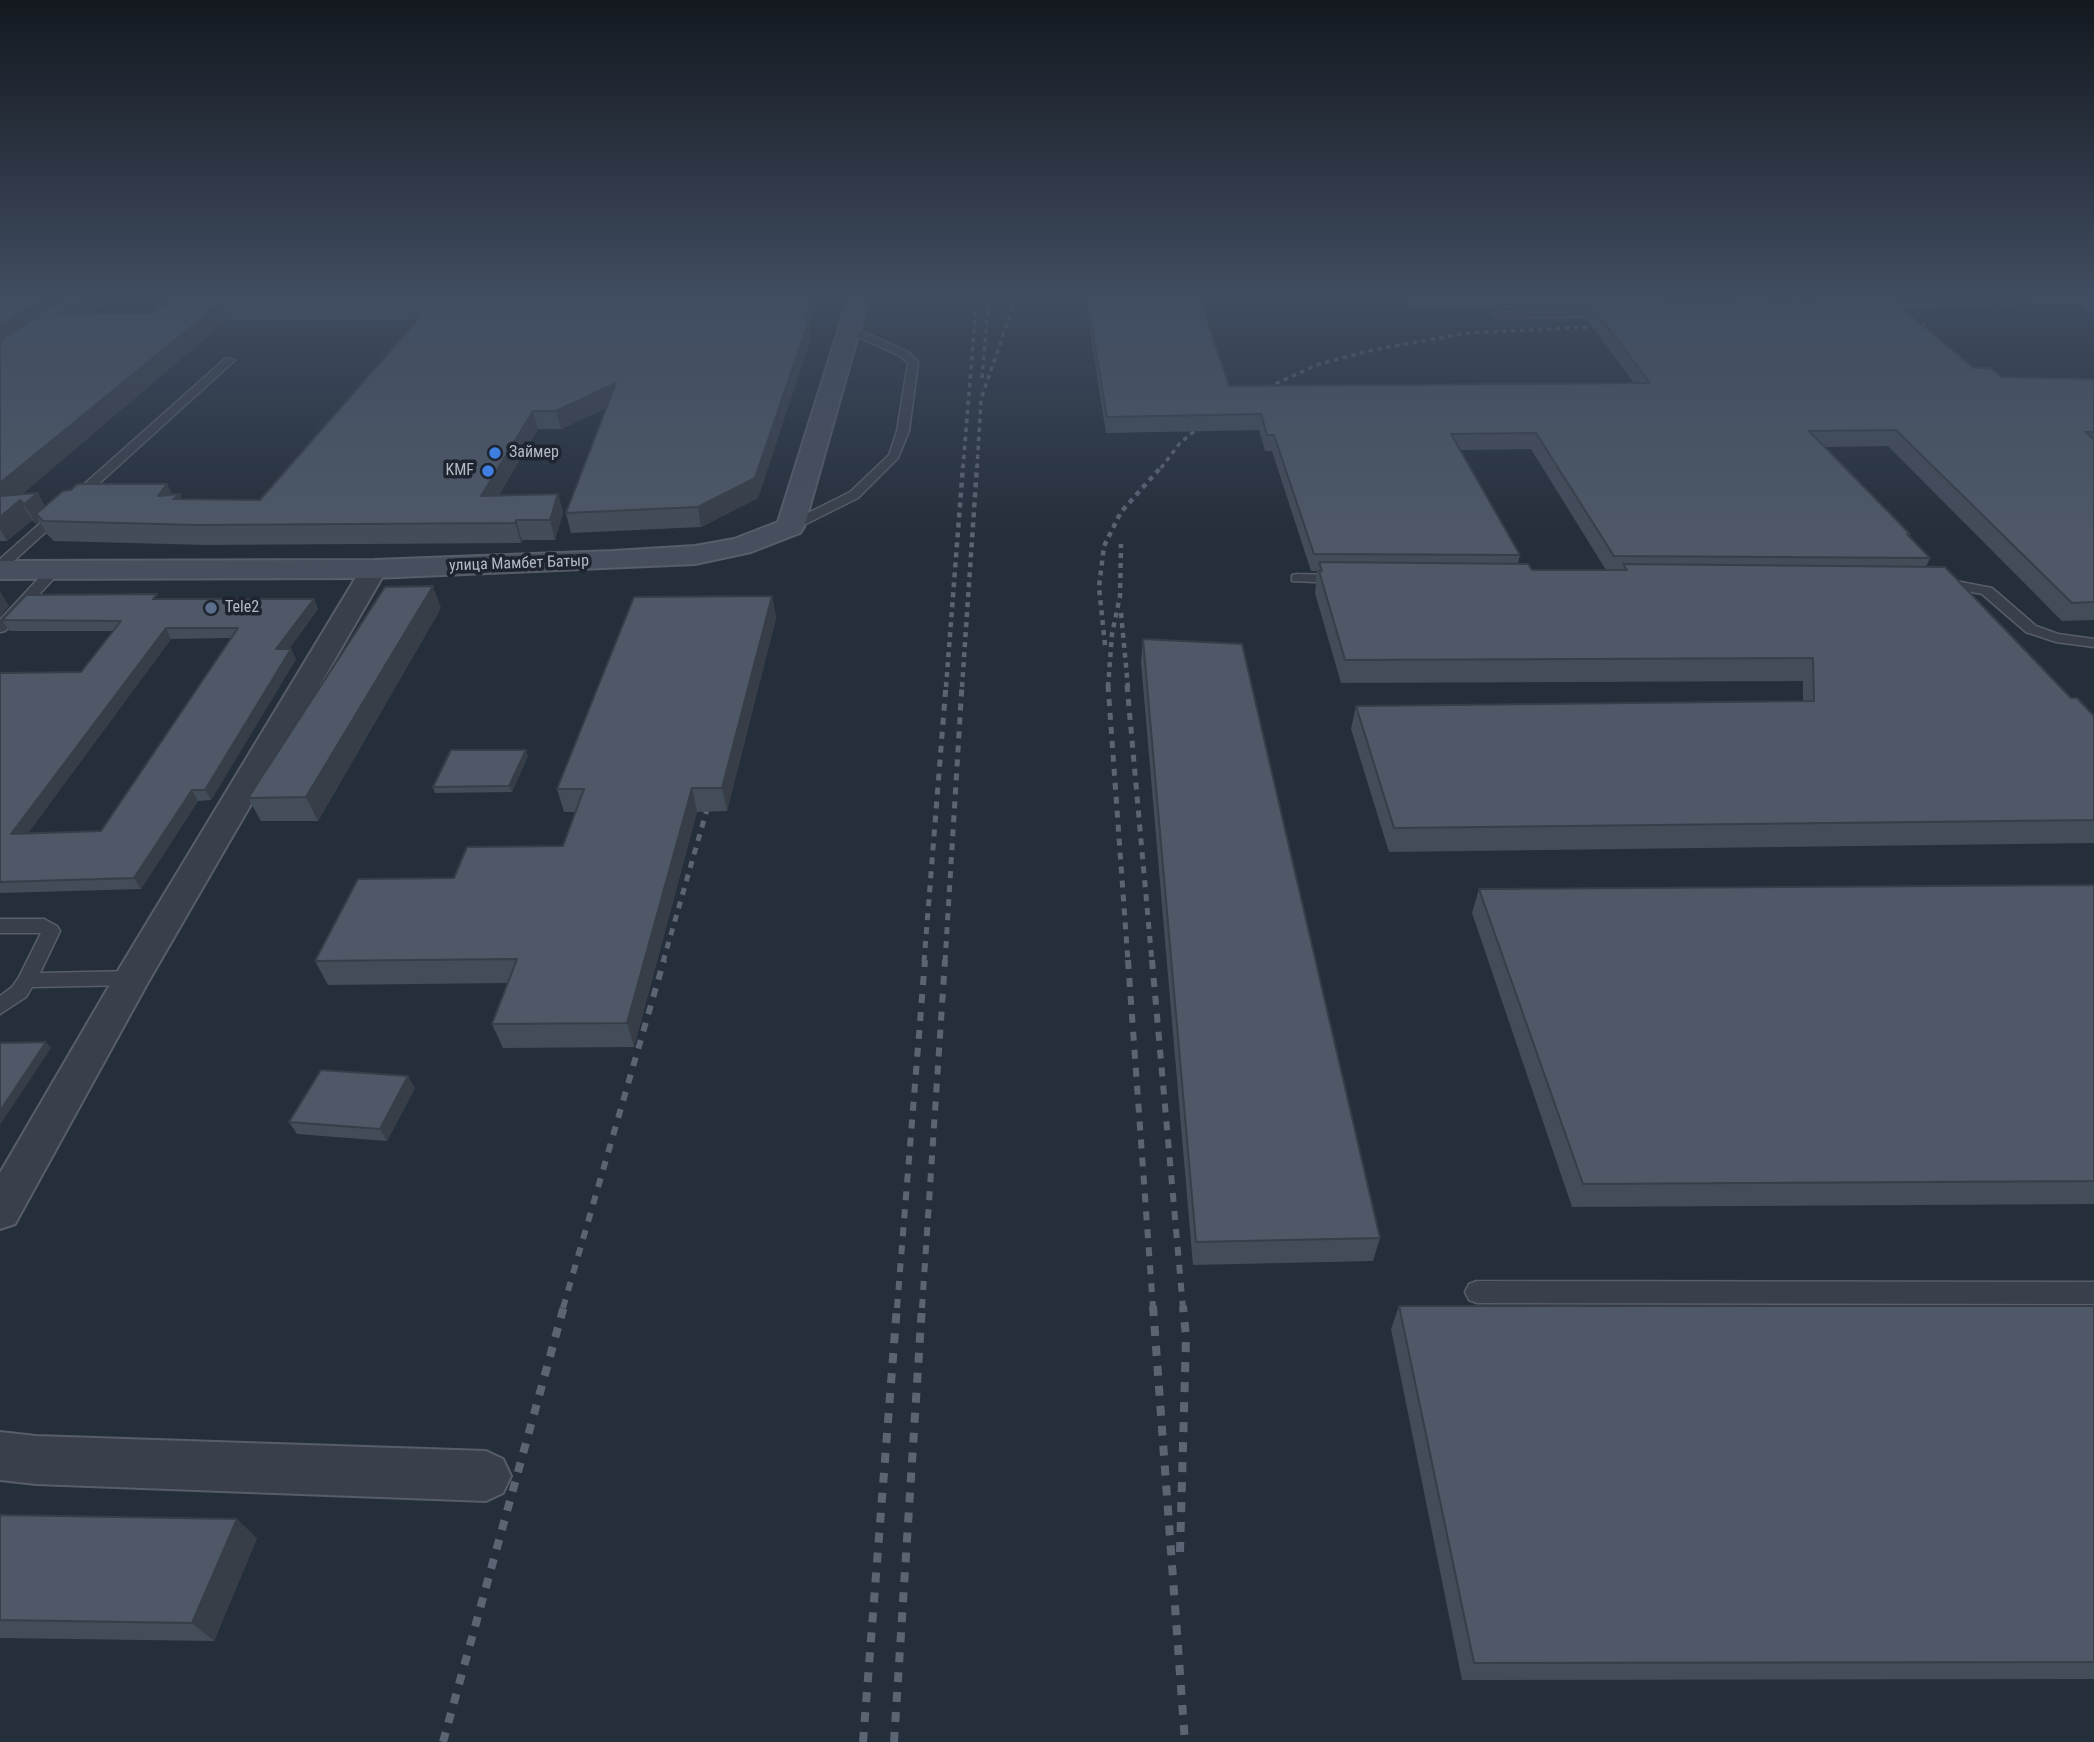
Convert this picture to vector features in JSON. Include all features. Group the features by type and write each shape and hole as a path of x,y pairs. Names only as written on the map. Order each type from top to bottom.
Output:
{"main road":[{"path":"790,527 835,374"},
{"name":"улица Мамбет Батыр","path":"0,568 374,569 613,560 695,555 741,546 790,527"}],"street":[{"path":"2,1204 374,569"},
{"path":"0,1456 36,1460 486,1476"}],"lane":[{"path":"0,568 214,374"},
{"path":"790,527 854,495 894,456 904,431 911,374"},
{"path":"0,628 54,570"},
{"path":"1297,578 1352,579"},
{"path":"1930,582 1969,586 1987,591 2031,629 2056,638 2094,643"},
{"path":"0,926 44,926 51,931 19,992 0,1006"},
{"path":"27,980 132,978"},
{"path":"1477,1292 2094,1293"}],"building":[{"path":"0,374 133,374 0,483"},
{"path":"370,374 790,374 755,478 698,507 566,513 616,383 556,411 533,411 481,496 558,494 550,520 516,520 515,523 196,525 43,521 36,514 63,491 71,490 77,484 167,484 158,496 180,494 173,499 260,500"},
{"path":"1100,374 1225,374 1229,386 1650,383 1643,374 1998,374 2002,377 2094,379 2094,432 2085,432 2094,439 2094,602 2072,603 1896,430 1809,431 1930,558 1614,556 1536,433 1451,434 1520,555 1314,554 1274,435 1267,435 1261,414 1107,417"},
{"path":"38,493 24,504 20,500 0,517 0,496"},
{"path":"1319,562 1528,564 1532,570 1627,570 1623,564 1945,567 2071,698 2077,698 2094,716 2094,820 1394,828 1356,706 1814,701 1813,658 1345,660 1319,571 1322,571"},
{"path":"433,586 306,797 248,798 385,587"},
{"path":"157,594 153,599 314,599 276,649 291,649 205,790 192,790 134,878 0,882 0,673 81,672 121,621 2,620 26,595","holes":["166,628 238,628 101,831 11,834"]},
{"path":"772,596 722,788 692,788 627,1023 492,1024 517,959 315,961 358,879 454,878 467,847 563,846 584,789 557,789 634,597"},
{"path":"1143,639 1242,644 1380,1238 1196,1242"},
{"path":"451,750 526,750 509,786 433,787"},
{"path":"2094,885 2094,1181 1583,1184 1479,889"},
{"path":"46,1042 0,1111 0,1043"},
{"path":"321,1070 408,1076 380,1129 289,1122"},
{"path":"1399,1306 2094,1306 2094,1662 1474,1663"},
{"path":"0,1515 237,1519 192,1623 0,1620"}],"railway":[{"path":"963,468 970,374"},
{"path":"977,468 981,399 990,374"},
{"path":"1251,395 1296,374"},
{"path":"1161,468 1180,443 1209,419"},
{"path":"946,687 963,466"},
{"path":"962,687 977,466"},
{"path":"1105,645 1099,587 1104,546 1121,512 1162,466"},
{"path":"1108,686 1112,634 1120,596 1121,544"},
{"path":"1121,613 1128,687"},
{"path":"924,962 946,685"},
{"path":"945,962 962,685"},
{"path":"1127,685 1152,962"},
{"path":"1108,686 1128,962"},
{"path":"663,962 712,792"},
{"path":"563,1308 664,960"},
{"path":"897,1308 925,960"},
{"path":"922,1308 945,960"},
{"path":"1128,960 1153,1308"},
{"path":"1152,960 1183,1308"},
{"path":"443,1742 564,1306"},
{"path":"863,1742 897,1306"},
{"path":"894,1742 922,1306"},
{"path":"1153,1306 1185,1742"},
{"path":"1180,1552 1186,1337 1183,1306"}],"place":[{"name":"Займер","path":"495,453"},
{"name":"KMF","path":"488,471"},
{"name":"Tele2","path":"211,608"}]}
